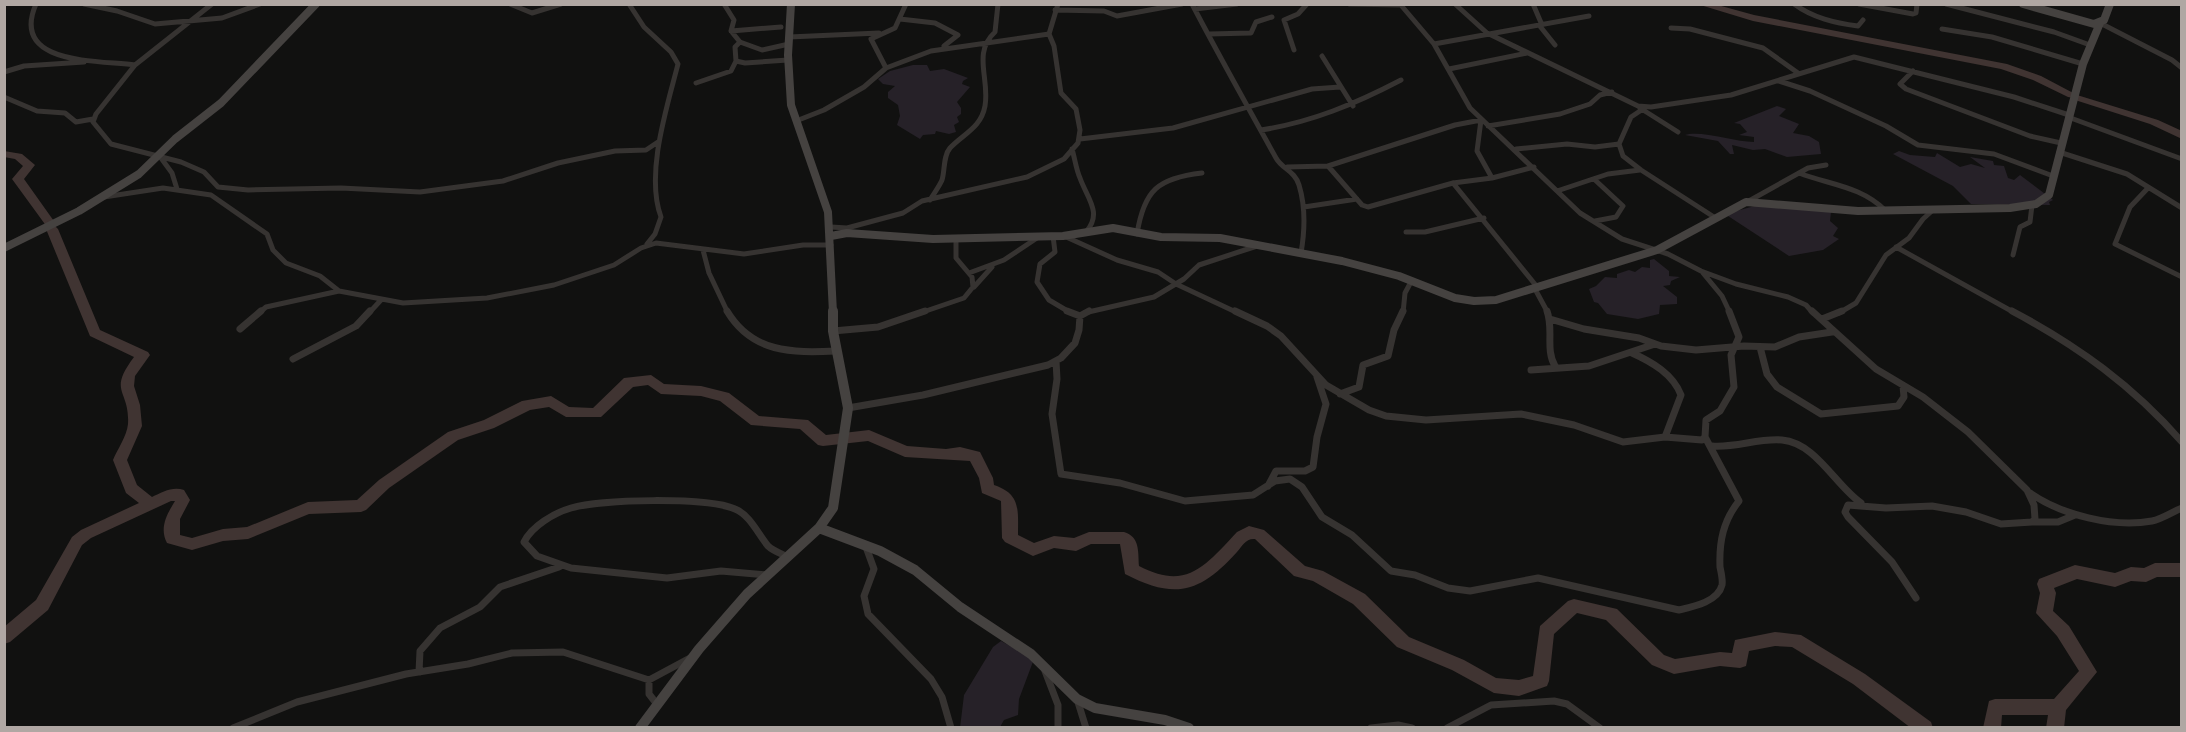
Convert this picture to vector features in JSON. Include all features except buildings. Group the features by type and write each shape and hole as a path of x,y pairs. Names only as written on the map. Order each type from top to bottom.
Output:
{"street":[{"path":"36,4 29,20 31,34 43,48 53,55 89,61 135,64"},
{"path":"84,4 117,11 155,24 233,16 260,4"},
{"path":"4,97 37,111 62,112 76,122 93,119 135,64 194,21 212,4"},
{"path":"4,248 139,174 221,103 316,4"},
{"path":"510,4 529,13 561,4"},
{"path":"240,329 266,307 339,291 381,300 425,303 457,301 544,288 614,265 647,244 655,234 661,217 656,204 658,142 677,69 677,60 644,27 629,4"},
{"path":"724,4 734,20 731,31"},
{"path":"640,728 656,703 692,657 767,575 789,558 819,528 832,508 843,452 848,408 833,331 831,236 828,212 791,105 788,60 791,4"},
{"path":"731,31 740,42 762,50 789,41 879,33 895,28 906,4"},
{"path":"930,200 942,179 948,150 974,129 984,110 987,90 982,61 985,41 994,33 998,4"},
{"path":"1080,139 1077,113 1064,98 1059,84 1055,50 1049,34 1056,8 1104,11 1117,16 1182,4"},
{"path":"1237,4 1194,7 1245,106 1277,161 1292,171 1299,184 1306,233 1301,253"},
{"path":"1294,50 1284,20 1298,14 1307,4"},
{"path":"1349,4 1400,5 1418,22 1434,45 1470,108 1534,166 1580,213 1622,238 1657,250 1701,271 1736,284 1788,297 1806,305 1822,319 1832,332 1876,369 1958,423 2027,490 2051,507 2077,514 2149,521 2181,508"},
{"path":"1455,4 1487,33 1612,92 1678,132"},
{"path":"1533,4 1541,25 1555,45"},
{"path":"1794,4 1826,20 1849,26 1858,26 1863,20"},
{"path":"1859,4 1910,14 1916,13 1917,4"},
{"path":"1946,4 2054,32 2090,45"},
{"path":"2023,4 2086,23 2100,23 2172,60 2181,68"},
{"path":"1746,202 1886,212 2032,205 2049,195 2068,116 2077,95 2083,64 2110,4"},
{"path":"1434,45 1487,33 1589,16"},
{"path":"1209,34 1251,33 1256,22 1272,17"},
{"path":"900,19 934,22 958,35 941,48"},
{"path":"731,31 781,27"},
{"path":"1671,28 1690,29 1763,48 1798,73"},
{"path":"1942,29 2009,41 2083,64"},
{"path":"879,33 871,40 886,68"},
{"path":"796,121 824,110 864,87 886,68 941,48 1049,34"},
{"path":"696,83 731,70 736,61 735,47 740,42"},
{"path":"1449,69 1527,53"},
{"path":"1322,56 1353,106"},
{"path":"1634,104 1651,107 1712,99 1849,57 2014,97 2181,159"},
{"path":"2172,60 2181,59"},
{"path":"736,61 745,63 788,60"},
{"path":"4,72 24,66 89,61"},
{"path":"1913,71 1900,84 1906,90 2122,172 2181,208"},
{"path":"1260,130 1308,123 1353,106 1401,80"},
{"path":"1776,81 1786,82 1810,91 1886,126 1918,145 1994,154 2053,176"},
{"path":"1588,82 1598,97"},
{"path":"831,236 847,228 903,213 930,200 1039,173 1059,163 1080,139 1173,128 1219,117 1245,106 1269,103 1312,89 1340,87"},
{"path":"1488,126 1560,114 1590,104 1598,97 1612,92"},
{"path":"1643,110 1630,117 1619,144 1623,156 1714,217"},
{"path":"93,119 96,128 111,144 159,156 204,172 218,187 248,190 341,188 427,192 495,184 558,163 615,151 646,150 658,142"},
{"path":"1285,167 1328,166 1455,125 1481,120"},
{"path":"1481,120 1477,152 1492,178"},
{"path":"1515,149 1560,144 1595,147 1619,144"},
{"path":"1072,149 1082,184 1095,213 1092,226 1083,234"},
{"path":"159,156 172,173 177,189"},
{"path":"647,244 666,243 744,254 803,245 847,233 888,238 1063,236 1106,228 1137,234 1220,238 1301,253 1412,280 1444,295 1474,301 1496,300 1657,250 1684,237 1714,217 1799,173 1809,168 1826,165"},
{"path":"1328,166 1357,199 1365,206 1372,207 1453,183 1492,178 1534,166"},
{"path":"1557,191 1608,174 1641,170"},
{"path":"1137,234 1139,211 1148,192 1161,184 1202,173"},
{"path":"1799,173 1823,183 1863,190 1886,212"},
{"path":"1594,179 1623,206 1616,217 1594,221"},
{"path":"1453,183 1484,218 1537,289 1550,320 1552,336 1549,355 1556,366"},
{"path":"211,195 218,187"},
{"path":"2148,188 2130,207 2114,242 2122,250 2181,278"},
{"path":"97,199 142,190 177,189 211,195 267,234 273,250 286,263 320,276 339,291"},
{"path":"1304,207 1357,199"},
{"path":"2013,255 2020,227 2030,222 2032,205"},
{"path":"1822,319 1844,311 1860,299 1884,257 1911,236 1919,221 1934,210"},
{"path":"1406,232 1425,232 1484,218"},
{"path":"969,273 995,264 1041,236"},
{"path":"1053,236 1055,252 1040,264 1037,282 1044,294 1058,308 1080,316 1096,309 1144,301 1166,292 1199,265 1257,246"},
{"path":"1063,236 1118,260 1158,272 1176,284 1224,304 1274,331 1317,378 1369,410 1394,418 1426,420 1521,414 1563,422 1623,442 1665,436 1696,440 1705,437"},
{"path":"956,238 956,258 969,273 974,287"},
{"path":"1896,248 1946,278 2086,353 2130,387 2181,442"},
{"path":"703,250 708,271 730,319 753,342 791,352 836,351"},
{"path":"833,331 885,325 960,300 995,264"},
{"path":"1056,361 1059,371 1052,414 1055,465 1061,474 1120,483 1163,497 1185,501 1253,495 1282,479 1296,482 1322,517 1352,535 1386,567 1398,574 1415,575 1435,585 1463,591 1538,578 1679,610 1700,605 1717,593 1722,585 1718,566 1720,539 1729,516 1739,501 1712,446 1705,437 1706,420 1720,411 1734,387 1731,355 1739,337 1722,296 1701,271"},
{"path":"1340,394 1359,387 1363,365 1388,356 1394,330 1403,314 1405,293 1412,280"},
{"path":"293,359 356,326 381,300"},
{"path":"848,408 973,385 1038,369 1056,361 1068,352 1078,338 1082,325 1080,316"},
{"path":"1550,320 1584,329 1639,338 1655,344 1695,350 1775,346 1799,337 1832,332"},
{"path":"1531,370 1556,366 1589,366 1632,354 1655,344"},
{"path":"1760,347 1767,374 1777,387 1821,414 1898,406 1904,397 1903,386"},
{"path":"1632,354 1668,377 1679,389 1681,395 1665,436"},
{"path":"1268,486 1276,471 1305,471 1313,467 1317,437 1326,404 1317,378"},
{"path":"1712,446 1738,447 1779,441 1794,443 1855,500 1864,505"},
{"path":"2027,490 2035,514 2032,522"},
{"path":"767,575 721,571 667,578 559,567 530,553 524,542 528,532 561,512 617,501 708,503 734,508 743,513 770,548 789,558"},
{"path":"1916,598 1892,562 1852,523 1845,512 1848,505 1886,508 1932,506 1966,512 2005,525 2058,522 2077,514"},
{"path":"819,528 865,545 915,570 960,607 1031,654 1077,699 1095,708 1165,720 1189,728"},
{"path":"865,545 874,569 864,597 868,614 931,679 942,697 951,728"},
{"path":"419,672 420,651 440,628 480,607 500,587 559,567"},
{"path":"233,728 297,702 419,672 468,664 512,653 549,651 573,655 649,680 692,657"},
{"path":"1044,667 1057,698 1060,718 1058,728"},
{"path":"649,680 649,694 656,703"},
{"path":"1077,699 1086,728"},
{"path":"1447,728 1491,705 1554,701 1567,704 1600,728"},
{"path":"1371,728 1398,725 1412,728"}],"shaded area":[{"path":"913,65 927,65 930,71 944,69 968,78 962,84 970,87 957,102 961,108 961,114 957,117 959,122 954,125 956,132 949,134 936,131 935,134 923,135 920,139 897,125 900,116 898,105 888,98 888,92 895,86 883,84 878,79 890,71"},
{"path":"1777,106 1786,109 1779,116 1799,124 1793,133 1809,136 1819,142 1821,154 1787,157 1765,149 1753,150 1732,145 1734,154 1730,154 1718,141 1685,135 1700,134 1754,142 1754,137 1739,135 1747,132 1740,124 1734,123"},
{"path":"1899,151 1910,155 1935,157 1937,153 1960,167 1971,164 1985,168 1970,157 1993,161 1994,165 2004,166 2008,178 2014,180 2020,175 2053,200 2049,202 2050,205 1971,204 1953,186 1893,154"},
{"path":"1762,204 1831,212 1830,221 1838,228 1833,236 1839,239 1823,250 1789,256 1725,214"},
{"path":"1654,259 1669,271 1669,276 1680,277 1671,281 1670,285 1663,286 1677,297 1677,304 1660,305 1659,314 1638,319 1607,314 1598,303 1594,302 1589,289 1605,277 1617,278 1617,274 1629,270 1635,272 1642,267 1650,268 1650,260"},
{"path":"1001,641 1034,659 1019,699 1018,715 1004,720 1000,727 960,728 964,695 993,647"}],"waterway":[{"path":"1701,4 1753,18 2003,66 2037,78 2072,95"},
{"path":"2079,98 2154,122 2182,136"},
{"path":"4,154 18,156 29,165 18,179 50,224"},
{"path":"52,229 95,333 143,355 128,375 127,386 133,405 135,426 120,460 131,489 151,504"},
{"path":"151,504 179,494 183,500 172,519 172,539 192,544 223,535 248,533 308,508 361,506 384,484 453,436 489,424 527,405 551,401 566,412 596,413 629,382 651,380 661,389 701,391 724,397 756,421 803,424 823,441 869,435 905,451 946,455 960,453 975,456 986,478 987,489 1002,494 1008,500 1010,538 1033,550 1054,542 1076,545 1089,538 1124,538 1130,544 1131,569 1149,579 1165,583 1179,583 1192,580 1205,572 1242,536 1249,532 1259,534 1300,571 1317,576 1359,599 1403,642 1458,665 1494,685 1519,688 1541,681 1546,631 1574,606 1611,614 1658,660 1674,667 1720,659 1740,661 1741,645 1775,639 1795,640 1859,679 1925,728"},
{"path":"4,637 42,605 77,541 86,534 151,504"},
{"path":"2058,707 2089,672 2063,631 2044,613 2048,593 2045,584 2063,579 2075,572 2115,580 2131,574 2146,575 2155,570 2182,570"},
{"path":"1992,728 1995,707 2058,707"},
{"path":"2055,728 2058,707"}]}
